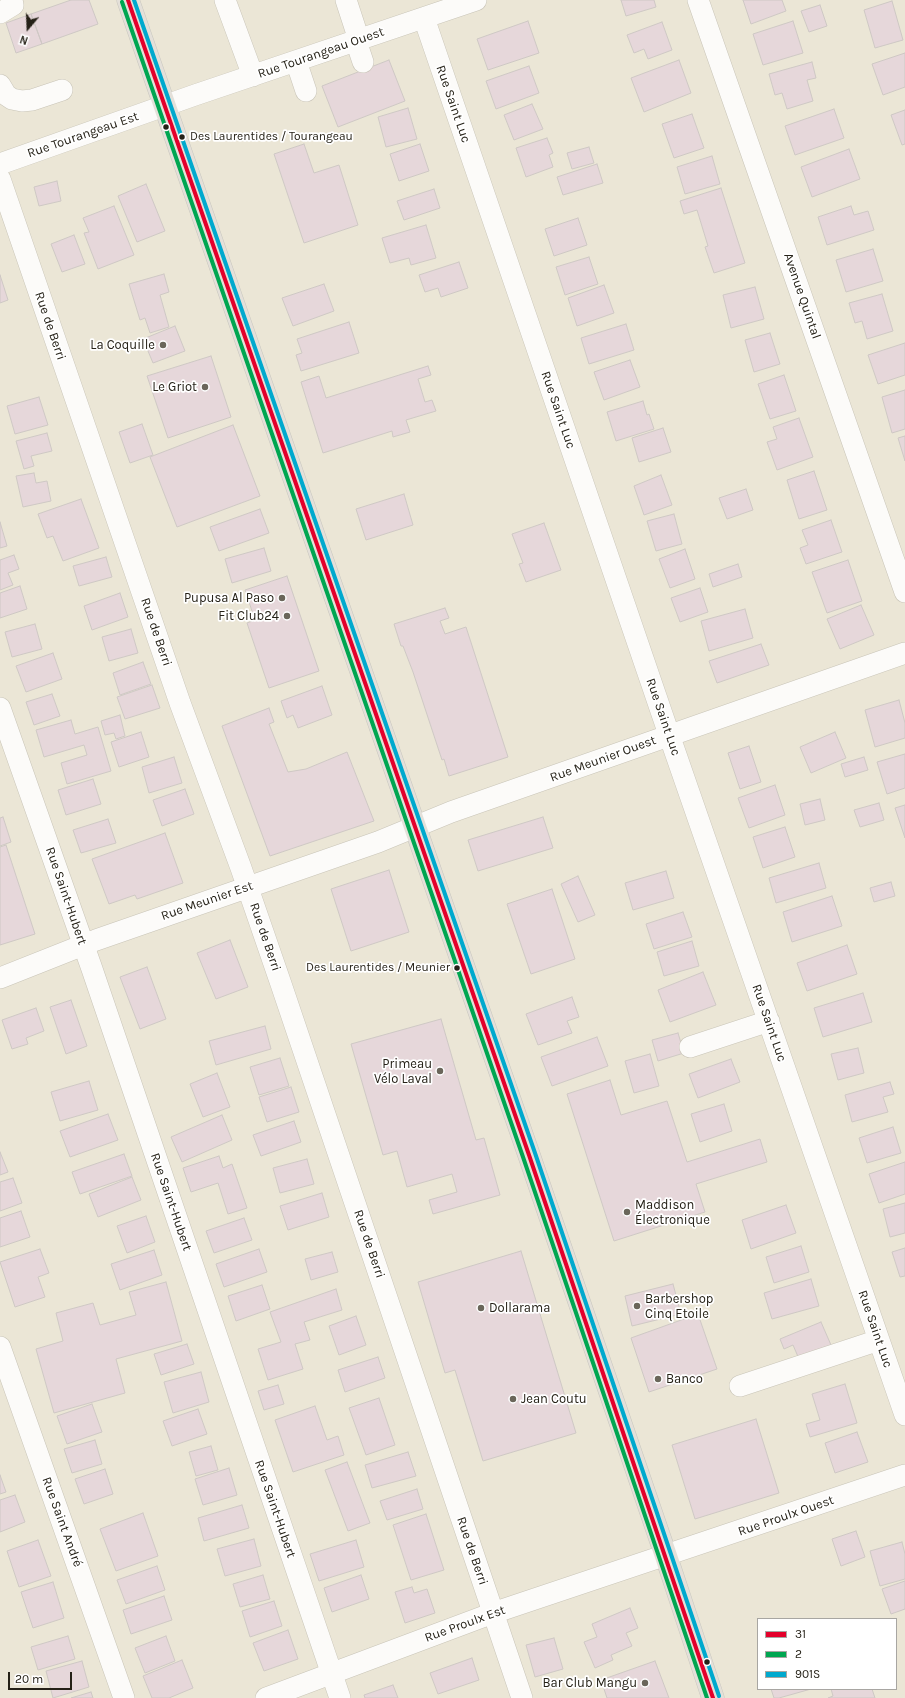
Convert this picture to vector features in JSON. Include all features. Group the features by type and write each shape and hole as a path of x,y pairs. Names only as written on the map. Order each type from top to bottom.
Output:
{"main road":[{"path":"128,0 666,1556 713,1698"}],"street":[{"path":"0,13 13,5 12,0"},
{"path":"226,0 253,76"},
{"path":"346,0 363,62"},
{"name":"Avenue Quintal","path":"698,0 905,592"},
{"name":"Rue Tourangeau Ouest","path":"165,106 424,18 465,2"},
{"name":"Rue Saint Luc","path":"424,18 905,1415"},
{"path":"296,61 306,92"},
{"path":"0,85 6,95 12,99 22,101 32,100 62,90"},
{"name":"Rue Tourangeau Est","path":"0,164 165,106"},
{"name":"Rue de Berri","path":"0,179 180,703 247,886 522,1698"},
{"name":"Rue Meunier Ouest","path":"414,827 451,812 905,653"},
{"name":"Rue Saint-Hubert","path":"0,708 83,945 340,1698"},
{"name":"Rue Meunier Est","path":"0,978 83,945 247,886 378,842 414,827"},
{"path":"690,1048 769,1021"},
{"path":"740,1386 879,1340"},
{"name":"Rue Saint André","path":"0,1347 124,1698"},
{"name":"Rue Proulx Ouest","path":"666,1556 905,1476"},
{"name":"Rue Proulx Est","path":"266,1698 493,1613 666,1556"}],"building":[{"path":"71,0 89,0 98,24 42,44 31,14"},
{"path":"621,0 654,0 656,7 626,16"},
{"path":"743,0 782,0 786,11 751,24"},
{"path":"892,1 903,40 875,48 864,10"},
{"path":"820,5 827,26 809,32 801,11"},
{"path":"31,14 42,44 16,53 6,23"},
{"path":"528,21 539,53 488,70 477,39"},
{"path":"793,21 803,53 763,65 753,34"},
{"path":"662,22 672,50 648,59 644,49 634,53 627,35"},
{"path":"905,53 905,87 883,95 872,64"},
{"path":"389,60 405,101 338,127 322,86"},
{"path":"679,60 691,93 644,112 631,78"},
{"path":"812,62 816,78 807,80 813,101 787,109 782,93 775,95 769,74"},
{"path":"529,66 539,93 496,109 486,81"},
{"path":"532,104 543,129 514,140 504,115"},
{"path":"408,108 417,139 386,147 378,117"},
{"path":"834,109 844,138 795,155 785,126"},
{"path":"905,110 905,144 902,145 891,115"},
{"path":"692,114 704,148 674,158 662,124"},
{"path":"547,138 553,153 549,155 553,167 526,177 516,148"},
{"path":"304,144 314,173 339,165 358,225 304,243 274,154"},
{"path":"420,144 429,171 399,181 390,154"},
{"path":"589,147 594,163 572,169 567,153"},
{"path":"849,149 860,179 812,197 801,167"},
{"path":"712,156 720,184 685,194 677,167"},
{"path":"597,164 603,183 563,195 557,177"},
{"path":"57,181 61,201 39,206 34,187"},
{"path":"146,184 165,231 137,242 118,196"},
{"path":"721,188 745,263 714,273 705,247 708,246 697,210 684,214 680,201"},
{"path":"434,189 440,208 404,220 397,201"},
{"path":"114,206 134,255 98,269 84,233 89,232 83,218"},
{"path":"851,206 854,215 868,211 874,230 827,245 818,217"},
{"path":"578,218 587,245 554,256 545,229"},
{"path":"426,225 436,258 411,265 409,258 390,263 382,238"},
{"path":"74,235 85,264 62,272 51,244"},
{"path":"873,249 883,281 846,292 836,260"},
{"path":"589,257 598,284 565,295 556,267"},
{"path":"459,262 468,288 441,297 438,288 425,292 419,275"},
{"path":"164,274 169,292 160,295 169,327 150,333 145,318 140,320 129,284"},
{"path":"0,275 8,300 0,303"},
{"path":"324,284 334,311 293,326 282,298"},
{"path":"604,285 614,313 577,326 568,298"},
{"path":"755,287 764,319 731,328 723,295"},
{"path":"882,294 893,331 867,339 862,321 855,323 849,303"},
{"path":"349,322 359,353 301,371 296,355 302,353 297,339"},
{"path":"626,324 634,350 589,364 581,338"},
{"path":"175,326 185,351 153,363 143,339"},
{"path":"770,333 780,364 754,372 745,340"},
{"path":"905,343 905,375 878,384 868,355"},
{"path":"211,356 231,417 168,438 147,376"},
{"path":"630,360 640,387 604,400 594,372"},
{"path":"428,366 431,375 418,379 425,402 432,400 436,411 406,420 410,432 393,437 392,431 323,453 301,382 319,376 326,398"},
{"path":"784,375 796,411 770,419 758,384"},
{"path":"905,390 905,429 892,433 882,397"},
{"path":"39,397 48,425 15,434 7,406"},
{"path":"643,401 647,415 649,414 654,429 616,441 607,412"},
{"path":"799,418 813,457 777,470 767,442 777,439 773,427"},
{"path":"142,424 153,455 130,463 119,432"},
{"path":"233,425 260,496 177,527 150,457"},
{"path":"663,428 671,452 639,462 632,438"},
{"path":"47,433 52,451 31,456 34,466 24,469 16,441"},
{"path":"905,436 905,461 898,438"},
{"path":"814,471 827,510 799,519 787,480"},
{"path":"34,473 36,483 47,481 51,501 23,507 16,476"},
{"path":"661,475 672,505 644,515 634,486"},
{"path":"746,489 753,510 727,519 719,498"},
{"path":"404,494 413,525 366,540 356,509"},
{"path":"81,499 99,548 63,561 53,536 47,538 38,514"},
{"path":"260,509 269,533 219,551 210,527"},
{"path":"674,514 682,544 656,551 647,521"},
{"path":"831,520 842,552 806,564 800,548 808,545 802,530"},
{"path":"0,522 7,546 0,548"},
{"path":"544,523 561,570 526,582 519,564 523,563 512,534"},
{"path":"264,548 271,571 232,583 225,559"},
{"path":"685,549 695,579 670,588 659,559"},
{"path":"14,555 19,569 8,573 13,585 0,590 0,560"},
{"path":"106,557 112,577 79,586 73,566"},
{"path":"848,560 862,601 827,613 812,572"},
{"path":"738,564 742,577 713,587 709,574"},
{"path":"287,576 319,671 269,688 247,623 255,620 245,590"},
{"path":"20,586 27,609 0,618 0,593"},
{"path":"700,588 708,612 680,622 671,598"},
{"path":"120,593 128,617 92,630 84,606"},
{"path":"861,605 874,635 840,649 827,619"},
{"path":"445,608 449,618 440,621 445,634 466,627 508,757 449,776 444,759 442,760 413,672 403,646 401,646 394,624"},
{"path":"745,609 753,638 709,651 701,621"},
{"path":"35,624 42,649 12,657 5,632"},
{"path":"131,629 138,653 109,661 102,637"},
{"path":"761,644 769,665 717,683 709,661"},
{"path":"53,653 62,679 26,692 16,666"},
{"path":"143,662 151,684 120,695 113,673"},
{"path":"152,685 160,708 125,719 117,697"},
{"path":"322,686 332,715 298,728 293,715 287,718 281,701"},
{"path":"52,694 60,716 34,725 26,702"},
{"path":"899,700 905,723 905,738 875,747 865,710"},
{"path":"269,708 274,722 269,724 288,772 306,769 347,752 374,821 270,856 222,726"},
{"path":"120,715 125,736 116,739 114,733 105,735 101,721"},
{"path":"71,720 75,734 98,727 111,771 67,784 61,763 87,755 84,745 44,757 36,730"},
{"path":"141,732 149,757 119,767 111,742"},
{"path":"835,732 846,758 811,773 800,747"},
{"path":"749,746 761,782 740,789 728,753"},
{"path":"905,754 905,788 887,794 877,762"},
{"path":"174,757 182,783 149,793 142,767"},
{"path":"864,757 868,770 845,777 841,764"},
{"path":"93,779 101,804 66,815 58,790"},
{"path":"775,785 785,815 749,828 738,798"},
{"path":"185,789 194,814 162,826 153,800"},
{"path":"820,799 825,820 805,825 800,804"},
{"path":"879,803 884,820 860,827 854,810"},
{"path":"905,805 905,838 895,808"},
{"path":"3,817 11,842 0,846 0,818"},
{"path":"543,817 553,848 478,871 468,840"},
{"path":"108,819 116,843 81,853 73,830"},
{"path":"785,827 795,857 763,868 753,837"},
{"path":"165,833 183,883 137,899 135,895 109,904 92,859"},
{"path":"6,845 35,934 0,945 0,847"},
{"path":"819,863 826,888 776,903 769,878"},
{"path":"389,870 409,932 351,951 331,889"},
{"path":"666,871 674,898 633,910 625,883"},
{"path":"578,876 595,915 578,922 561,884"},
{"path":"891,882 895,896 874,902 870,888"},
{"path":"552,889 575,959 531,974 507,904"},
{"path":"832,896 842,926 792,942 783,912"},
{"path":"683,912 692,937 654,949 646,924"},
{"path":"230,940 248,987 216,999 197,953"},
{"path":"692,941 699,966 664,976 657,952"},
{"path":"847,945 857,974 807,991 797,963"},
{"path":"147,967 166,1019 140,1029 120,977"},
{"path":"703,972 716,1005 670,1022 658,990"},
{"path":"863,993 872,1022 823,1037 814,1008"},
{"path":"572,997 579,1017 567,1021 572,1033 538,1045 526,1014"},
{"path":"71,1000 87,1046 66,1054 50,1007"},
{"path":"36,1008 44,1031 26,1038 28,1044 12,1049 2,1020"},
{"path":"441,1019 476,1140 484,1138 500,1195 433,1214 429,1200 457,1192 452,1174 407,1187 397,1151 383,1155 351,1044"},
{"path":"265,1026 271,1049 216,1065 209,1041"},
{"path":"678,1033 684,1053 658,1061 652,1040"},
{"path":"597,1037 608,1066 552,1086 541,1057"},
{"path":"858,1048 864,1073 838,1080 831,1054"},
{"path":"650,1054 659,1086 634,1093 625,1061"},
{"path":"280,1058 289,1086 259,1095 250,1067"},
{"path":"731,1059 740,1082 698,1098 689,1074"},
{"path":"217,1073 230,1107 203,1117 190,1084"},
{"path":"610,1080 621,1115 667,1101 687,1162 760,1139 767,1162 696,1184 705,1212 614,1241 567,1094"},
{"path":"89,1081 98,1110 60,1121 51,1092"},
{"path":"890,1082 894,1094 883,1097 888,1112 852,1122 845,1095"},
{"path":"291,1087 299,1112 267,1122 259,1097"},
{"path":"724,1104 732,1131 700,1142 691,1114"},
{"path":"108,1114 118,1140 70,1157 60,1131"},
{"path":"222,1115 232,1140 182,1162 171,1137"},
{"path":"294,1121 301,1142 261,1156 253,1135"},
{"path":"893,1127 901,1153 867,1163 859,1138"},
{"path":"0,1152 8,1172 0,1175"},
{"path":"124,1154 132,1176 80,1194 72,1172"},
{"path":"219,1156 223,1168 232,1164 247,1208 228,1214 218,1183 191,1192 183,1168"},
{"path":"307,1159 314,1184 280,1193 273,1168"},
{"path":"905,1162 905,1194 879,1203 869,1174"},
{"path":"132,1177 141,1200 98,1217 89,1194"},
{"path":"13,1178 22,1203 0,1211 0,1182"},
{"path":"322,1193 329,1217 288,1230 280,1206"},
{"path":"905,1203 905,1233 890,1237 883,1209"},
{"path":"786,1205 796,1233 751,1249 742,1220"},
{"path":"21,1211 30,1237 0,1247 0,1218"},
{"path":"146,1216 155,1242 127,1253 117,1226"},
{"path":"244,1218 252,1240 214,1253 206,1231"},
{"path":"801,1246 809,1272 774,1283 766,1257"},
{"path":"905,1248 905,1276 900,1277 892,1252"},
{"path":"40,1249 49,1273 38,1277 45,1297 15,1307 0,1262"},
{"path":"259,1249 267,1272 224,1287 216,1264"},
{"path":"154,1250 162,1275 120,1290 111,1264"},
{"path":"521,1251 576,1433 483,1461 455,1370 445,1373 418,1282"},
{"path":"332,1252 338,1272 311,1280 305,1259"},
{"path":"811,1279 819,1306 772,1319 764,1293"},
{"path":"166,1282 182,1341 116,1359 125,1393 54,1413 36,1349 63,1341 56,1313 93,1303 100,1325 136,1315 129,1292"},
{"path":"673,1284 681,1314 632,1326 625,1296"},
{"path":"262,1285 270,1309 236,1321 228,1296"},
{"path":"336,1289 342,1310 304,1322 310,1340 295,1344 303,1369 268,1380 258,1349 281,1342 270,1312"},
{"path":"698,1314 717,1369 649,1392 631,1338"},
{"path":"356,1316 366,1345 339,1355 329,1326"},
{"path":"821,1322 831,1345 799,1359 793,1345 784,1349 780,1339"},
{"path":"187,1344 194,1364 161,1375 154,1354"},
{"path":"378,1357 385,1378 345,1392 338,1370"},
{"path":"201,1372 209,1402 173,1413 164,1382"},
{"path":"845,1384 857,1423 810,1437 806,1424 820,1420 812,1394"},
{"path":"278,1385 284,1404 264,1410 258,1391"},
{"path":"379,1398 395,1445 366,1455 349,1408"},
{"path":"92,1404 102,1432 67,1444 57,1416"},
{"path":"315,1406 327,1440 338,1436 344,1455 293,1472 275,1420"},
{"path":"198,1409 207,1434 172,1446 163,1421"},
{"path":"756,1419 779,1493 695,1519 672,1445"},
{"path":"857,1432 868,1462 835,1473 825,1443"},
{"path":"95,1440 102,1464 72,1473 64,1449"},
{"path":"211,1446 218,1470 196,1476 189,1452"},
{"path":"408,1452 416,1476 372,1488 365,1465"},
{"path":"347,1462 370,1523 348,1531 325,1470"},
{"path":"229,1468 237,1495 203,1505 195,1479"},
{"path":"105,1469 113,1494 84,1504 75,1479"},
{"path":"0,1475 6,1492 0,1494"},
{"path":"417,1489 423,1509 387,1520 380,1501"},
{"path":"15,1495 25,1522 0,1532 0,1500"},
{"path":"242,1505 249,1528 204,1541 198,1518"},
{"path":"143,1513 158,1556 116,1571 100,1529"},
{"path":"426,1514 444,1570 411,1580 393,1525"},
{"path":"856,1531 865,1557 841,1566 832,1539"},
{"path":"254,1539 261,1566 225,1576 217,1549"},
{"path":"38,1540 51,1576 19,1587 7,1551"},
{"path":"356,1540 364,1567 319,1581 310,1554"},
{"path":"902,1542 905,1554 905,1579 880,1586 870,1551"},
{"path":"157,1566 165,1590 126,1604 117,1580"},
{"path":"263,1575 270,1599 240,1607 233,1584"},
{"path":"361,1575 369,1599 332,1612 324,1588"},
{"path":"905,1581 905,1609 891,1614 882,1589"},
{"path":"53,1582 64,1618 33,1628 21,1592"},
{"path":"412,1587 414,1593 427,1589 435,1613 405,1623 395,1592"},
{"path":"164,1596 172,1620 131,1634 123,1610"},
{"path":"274,1601 282,1626 250,1637 242,1611"},
{"path":"630,1608 638,1628 626,1633 632,1646 611,1655 613,1660 595,1668 584,1642 597,1637 592,1624"},
{"path":"288,1630 298,1659 264,1671 253,1643"},
{"path":"68,1636 75,1659 38,1670 31,1647"},
{"path":"166,1636 175,1661 145,1673 135,1648"},
{"path":"554,1638 563,1669 535,1677 526,1645"},
{"path":"472,1658 479,1680 438,1694 430,1673"},
{"path":"182,1660 193,1688 169,1698 152,1698 143,1676"},
{"path":"82,1661 89,1687 53,1698 46,1671"},
{"path":"655,1661 669,1698 607,1698 601,1680"},
{"path":"393,1685 398,1698 365,1698 364,1695"},
{"path":"771,1690 807,1690 779,1698 774,1698"},
{"path":"831,1690 872,1690 875,1698 828,1698 833,1696"},
{"path":"91,1692 93,1698 71,1698"}],"transit line":[{"name":"31","path":"128,0 529,1155 713,1698"},
{"name":"901S","path":"134,0 535,1153 719,1696"},
{"name":"2","path":"122,2 523,1157 707,1698"}],"place":[{"name":"Des Laurentides / Tourangeau","path":"182,137"},
{"name":"La Coquille","path":"163,345"},
{"name":"Le Griot","path":"205,387"},
{"name":"Pupusa Al Paso","path":"282,598"},
{"name":"Fit Club24","path":"287,616"},
{"name":"Des Laurentides / Meunier","path":"457,968"},
{"name":"Primeau Vélo Laval","path":"440,1071"},
{"name":"Maddison Électronique","path":"627,1212"},
{"name":"Barbershop Cinq Etoile","path":"637,1306"},
{"name":"Dollarama","path":"481,1308"},
{"name":"Banco","path":"658,1379"},
{"name":"Jean Coutu","path":"513,1399"},
{"name":"Bar Club Mangu","path":"645,1683"}]}
